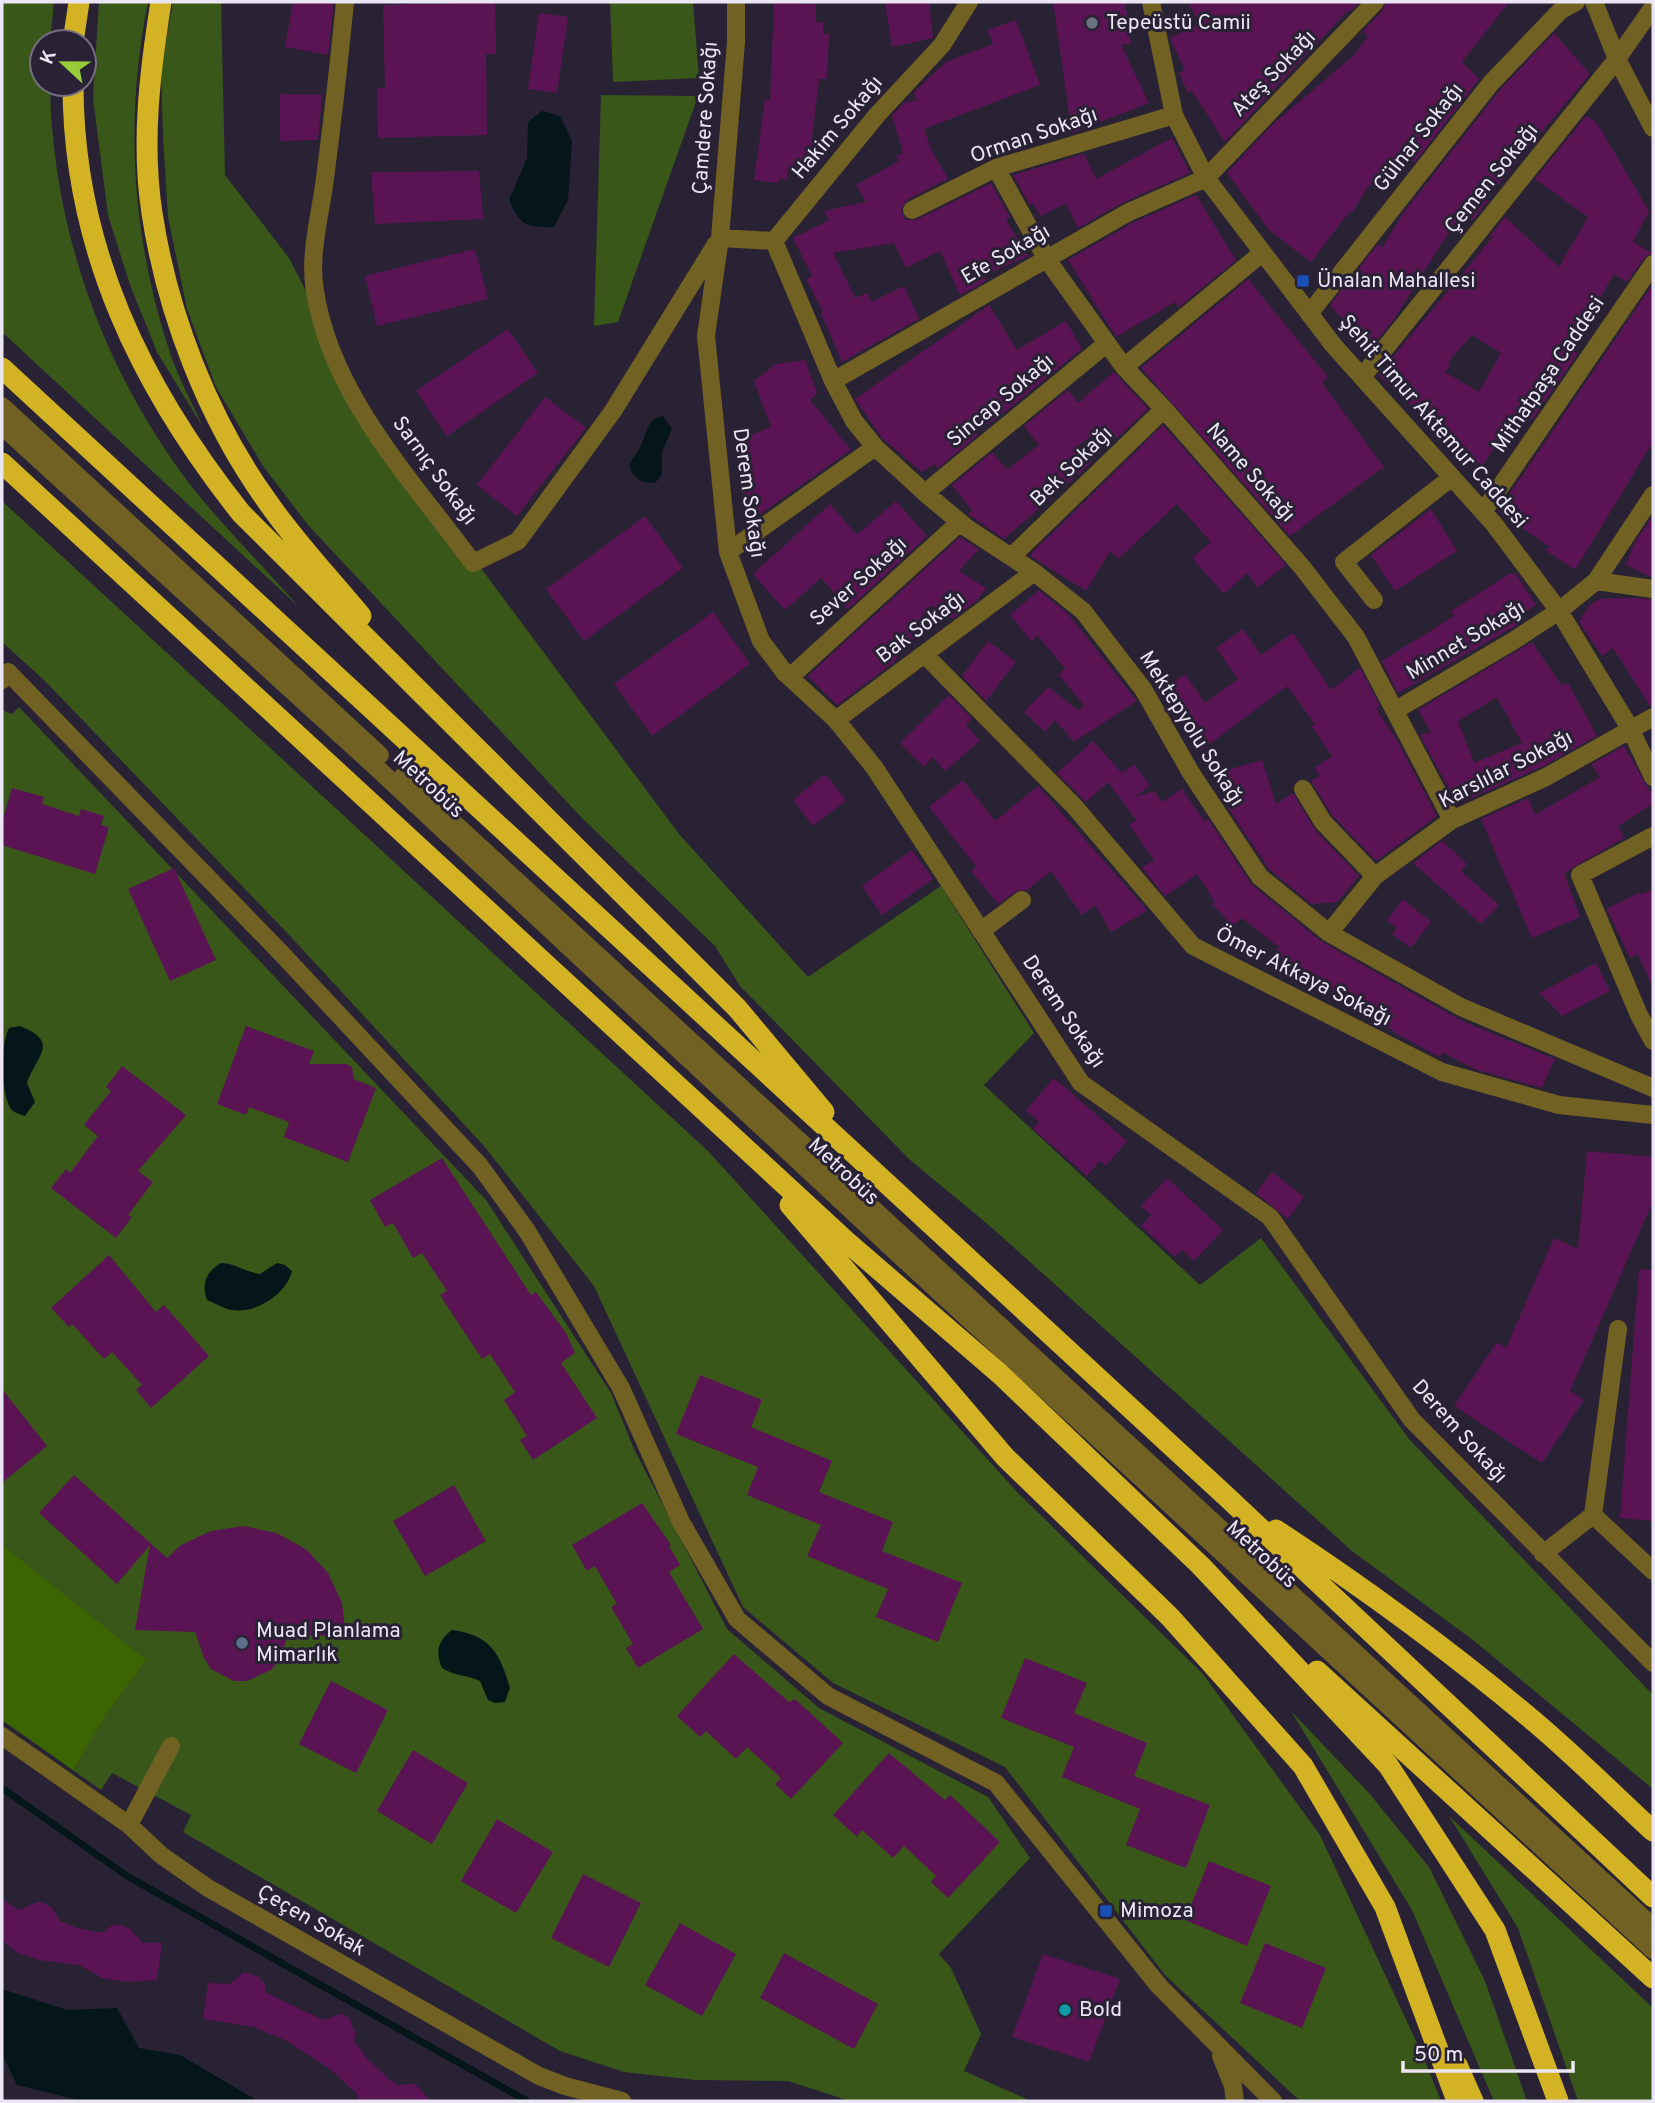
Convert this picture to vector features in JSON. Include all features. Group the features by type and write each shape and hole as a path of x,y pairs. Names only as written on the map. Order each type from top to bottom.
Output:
{"highway":[{"path":"75,28 79,2"},
{"path":"161,2 150,71 148,143 151,212 170,298 201,378 233,448 267,502 453,724"},
{"path":"73,98 73,121 81,171 107,287 159,396 197,458 241,513 737,1008 878,1177"},
{"path":"2,368 1227,1498 1653,1897"},
{"path":"2,463 847,1242 1010,1383 1201,1566 1653,1978"},
{"path":"727,1132 1005,1457 1170,1617 1303,1766 1385,1907 1474,2101"},
{"path":"1227,1498 1369,1591 1538,1724 1653,1831"},
{"path":"1201,1566 1388,1765 1495,1930 1558,2101"},
{"path":"1572,1821 1653,1876"},
{"path":"1385,1907 1457,2101"}],"street":[{"name":"Sarnıç Sokağı","path":"345,2 316,246 314,290 328,341 347,385 376,431 473,563 518,541 613,411 720,239"},
{"name":"Çamdere Sokağı","path":"720,239 736,42 736,2"},
{"name":"Hakim Sokağı","path":"774,241 877,115 942,45 969,2"},
{"name":"Şehit Timur Aktemur Caddesi","path":"1151,2 1174,115 1206,177 1309,314 1483,512 1559,611 1631,730 1653,776"},
{"name":"Ateş Sokağı","path":"1206,177 1375,2"},
{"name":"Gülnar Sokağı","path":"1309,314 1491,83 1561,10 1576,2"},
{"path":"1594,2 1617,60 1653,128"},
{"name":"Çemen Sokağı","path":"1362,377 1617,60 1653,6"},
{"name":"Orman Sokağı","path":"912,210 996,168 1174,115"},
{"name":"Name Sokağı","path":"996,168 1046,258 1106,344 1327,598 1356,637 1452,820"},
{"name":"Efe Sokağı","path":"833,381 1127,213 1206,177"},
{"path":"720,239 774,241"},
{"name":"Derem Sokağı","path":"720,239 706,337 728,552 761,640 790,677 836,720 874,767 1081,1083 1270,1217 1412,1420 1653,1663"},
{"name":"Mektepyolu Sokağı","path":"774,241 833,381 854,421 875,447 925,493 960,522 1034,572 1083,611 1143,689 1191,773 1259,877 1329,933 1461,1007 1653,1088"},
{"path":"1124,367 1262,253"},
{"name":"Mithatpaşa Caddesi","path":"1483,512 1653,264"},
{"name":"Sincap Sokağı","path":"925,493 1106,344"},
{"name":"Metrobüs","path":"2,406 1653,1927"},
{"name":"Bek Sokağı","path":"1011,557 1164,409"},
{"name":"Metrobüs","path":"2,426 379,770 884,1241 1653,1950"},
{"path":"728,552 875,447"},
{"path":"1374,600 1344,562 1452,477"},
{"name":"Minnet Sokağı","path":"1396,709 1559,611 1596,581 1653,495"},
{"name":"Sever Sokağı","path":"790,677 960,522"},
{"name":"Bak Sokağı","path":"836,720 1034,572"},
{"path":"1596,581 1653,589"},
{"name":"Ömer Akkaya Sokağı","path":"924,654 1074,806 1193,946 1441,1072 1559,1105 1653,1115"},
{"path":"5,676 281,953 480,1166 527,1231 621,1388 681,1522 737,1619 828,1696 996,1783 1159,1986 1273,2101"},
{"name":"Karslılar Sokağı","path":"1329,933 1375,876 1452,820 1546,778 1653,718"},
{"path":"1303,789 1323,822 1375,876"},
{"path":"1653,836 1580,875 1639,1016 1653,1041"},
{"path":"981,931 1021,900"},
{"path":"1543,1554 1593,1515 1618,1329"},
{"path":"1593,1515 1653,1571"},
{"name":"Çeçen Sokak","path":"2,1736 130,1825 161,1855 208,1888 504,2057 565,2086 618,2101"},
{"path":"130,1825 171,1746"},
{"path":"1217,2046 1233,2086 1235,2101"}],"green space":[{"path":"2,2 54,2 51,28 28,28 28,98 51,98 60,189 71,240 86,290 105,338 127,386 183,475 299,607 2,332"},
{"path":"99,2 148,2 140,47 134,136 140,224 158,312 171,356 204,429 157,352 130,285 108,215 93,98 98,98"},
{"path":"173,2 221,2 225,175 289,258 375,426 679,834 808,977 941,886 1034,1033 984,1085 1200,1285 1261,1238 1409,1439 1653,1695 1653,1789 1473,1640 1352,1551 991,1227 909,1159 740,986 715,946 582,818 308,525 263,466 216,387 187,309 168,217 163,138 161,66"},
{"path":"610,2 693,2 699,78 613,82"},
{"path":"601,95 698,96 618,322 594,326"},
{"path":"2,501 708,1151 1018,1493 1203,1674 1320,1835 1423,2056 1441,2101 1300,2101 1165,1975 1005,1767 833,1683 743,1607 594,1286 484,1146 291,937 45,681 2,642"},
{"path":"19,707 486,1200 611,1393 634,1449 727,1629 819,1708 988,1797 1030,1858 939,1954 951,1968 981,2034 964,2071 1031,2101 850,2101 788,2081 696,2080 624,2072 560,2051 183,1832 191,1815 112,1773 101,1790 2,1720 2,710 12,714"},
{"path":"2,1545 146,1660 106,1714 73,1770 2,1720"},
{"path":"1291,1711 1369,1793 1429,1867 1485,1981 1527,2101 1494,2101 1412,1910"},
{"path":"1449,1816 1653,2008 1653,2101 1578,2101 1518,1928"}],"shaded area":[{"path":"542,111 560,116 572,141 568,200 554,227 526,224 517,216 509,200 527,158 528,122"},
{"path":"663,416 672,429 662,452 662,474 656,482 651,483 636,477 629,465 651,422"},
{"path":"20,1026 40,1038 43,1044 40,1057 27,1083 35,1102 25,1116 11,1109 7,1101 2,1068 9,1028"},
{"path":"221,1263 260,1274 277,1263 292,1271 284,1287 270,1300 251,1309 232,1310 207,1300 205,1294 207,1278"},
{"path":"452,1630 476,1636 497,1656 510,1688 505,1702 495,1703 488,1700 480,1681 442,1668 439,1647"},
{"path":"2,1989 67,2010 117,2008 139,2048 180,2055 258,2101 83,2101 17,2085 2,2054"}],"building":[{"path":"293,2 334,2 328,55 285,47"},
{"path":"495,2 496,54 486,54 487,135 378,138 377,88 385,88 383,5"},
{"path":"774,2 816,4 816,22 823,22 823,34 829,34 827,79 819,79 811,147 806,146 804,160 795,159 794,169 788,169 787,180 779,179 778,183 754,180 765,100 770,100"},
{"path":"885,2 929,2 933,38 892,47"},
{"path":"1053,2 1125,2 1131,44 1121,45 1149,103 1072,133"},
{"path":"1188,2 1359,2 1350,12 1348,10 1225,142 1191,90 1188,93 1179,73 1185,70 1170,38 1200,24"},
{"path":"1386,2 1509,2 1462,62 1479,79 1415,162 1405,152 1367,188 1352,213 1350,211 1311,262 1269,230 1227,173 1272,125 1353,56 1368,37 1363,31 1383,10"},
{"path":"539,13 568,17 557,93 528,89"},
{"path":"1016,20 1040,85 924,129 931,149 948,179 907,200 901,210 906,220 916,220 991,183 1010,217 1006,220 1028,256 984,276 986,281 960,295 940,251 906,268 894,243 833,253 855,298 867,293 871,302 904,286 919,319 842,362 821,313 823,312 806,279 812,276 793,238 829,220 824,211 866,202 856,185 899,161 896,157 903,153 892,115 904,103 917,100 914,92 946,62 993,44 988,30"},
{"path":"1554,33 1590,74 1486,199 1488,201 1473,220 1463,210 1394,319 1370,349 1330,305 1378,244 1382,248 1402,215 1500,90"},
{"path":"280,94 322,95 318,140 280,141"},
{"path":"1586,116 1597,123 1649,211 1633,242 1652,253 1644,258 1627,282 1614,274 1594,308 1591,306 1565,346 1578,353 1532,420 1518,412 1482,466 1419,404 1415,409 1378,375 1492,238 1490,236 1505,217 1559,267 1588,217 1535,179","holes":["1472,335 1501,353 1479,392 1445,372 1451,363 1449,361"]},
{"path":"1172,138 1190,173 1122,203 1078,228 1066,203 1041,216 1033,203 1030,205 1013,175 1084,154 1096,179"},
{"path":"479,171 483,219 375,224 371,172"},
{"path":"1196,195 1236,260 1179,307 1175,302 1116,337 1068,260 1132,223"},
{"path":"475,249 488,299 377,326 365,276"},
{"path":"1248,279 1328,377 1322,383 1384,467 1290,536 1141,368"},
{"path":"1653,284 1653,442 1575,570 1545,550 1550,547 1498,511"},
{"path":"989,305 1017,350 1066,321 1082,349 995,420 974,431 978,435 938,468 935,464 922,472 883,439 855,399"},
{"path":"508,329 538,373 447,436 416,391"},
{"path":"805,360 817,393 810,400 851,450 749,522 736,441 771,427 754,381 776,364"},
{"path":"1114,372 1148,409 1117,438 1105,425 1078,446 1091,463 1004,539 968,514 972,510 952,485 992,452 1007,470 1039,445 1024,426 1068,390 1078,403"},
{"path":"545,397 586,428 517,516 477,485"},
{"path":"1163,425 1286,565 1258,587 1247,573 1224,594 1192,558 1211,542 1177,504 1118,559 1110,551 1086,591 1032,557 1032,553"},
{"path":"896,501 927,536 848,609 821,578 785,610 753,574 830,504 857,535"},
{"path":"1431,509 1457,551 1395,591 1371,555"},
{"path":"1653,515 1653,578 1626,565 1633,546"},
{"path":"645,516 683,568 584,641 546,589"},
{"path":"960,537 979,549 959,571 986,588 978,599 953,619 931,605 911,629 917,635 893,663 837,705 808,676"},
{"path":"1509,574 1516,574 1536,605 1516,617 1520,623 1398,693 1382,661 1454,616 1451,611"},
{"path":"1039,590 1068,614 1137,701 1074,742 1055,720 1045,732 1024,712 1048,687 1079,711 1084,705 1059,675 1065,668 1037,635 1032,642 1010,615"},
{"path":"1599,599 1653,600 1653,706 1650,706 1613,648 1602,656 1579,622 1590,605"},
{"path":"713,612 750,664 652,736 614,684"},
{"path":"1243,629 1261,655 1293,633 1331,690 1360,668 1380,706 1376,709 1396,739 1437,816 1376,861 1332,815 1311,781 1320,776 1315,768 1332,756 1311,726 1315,724 1287,686 1200,751 1163,689 1185,674 1205,703 1238,679 1216,648"},
{"path":"988,641 1016,662 986,701 962,676"},
{"path":"1532,642 1562,686 1568,683 1597,736 1541,767 1472,798 1456,802 1420,735 1431,732 1418,710","holes":["1497,697 1522,743 1474,763 1458,721"]},
{"path":"949,695 972,719 966,725 980,741 945,771 933,757 924,767 900,743"},
{"path":"1093,741 1122,773 1134,764 1150,786 1134,797 1154,791 1162,802 1182,789 1204,821 1208,819 1251,884 1322,942 1464,1022 1555,1059 1542,1088 1477,1070 1442,1052 1440,1057 1395,1033 1376,1017 1274,954 1279,947 1242,918 1233,926 1212,904 1215,902 1197,874 1165,896 1142,868 1154,860 1129,825 1136,820 1108,782 1086,802 1057,773"},
{"path":"1624,746 1653,797 1653,804 1618,826 1624,838 1564,873 1580,917 1532,938 1481,819 1528,798 1535,815 1600,777 1592,764"},
{"path":"1262,760 1276,804 1293,793 1315,830 1359,876 1337,902 1311,904 1269,869 1228,808 1231,807 1220,772"},
{"path":"825,774 846,800 813,826 793,800"},
{"path":"963,780 995,821 1038,786 1146,909 1145,912 1111,932 1095,905 1082,915 1051,871 1027,890 1016,891 998,904 971,871 976,866 929,807"},
{"path":"12,788 44,797 42,804 79,816 81,809 104,816 101,825 109,827 95,874 2,845 2,822"},
{"path":"1442,841 1467,864 1461,871 1499,905 1481,924 1413,863"},
{"path":"912,850 933,879 882,915 862,886"},
{"path":"174,868 216,960 170,981 128,889"},
{"path":"1653,889 1653,989 1638,954 1630,958 1607,909 1640,892 1641,895"},
{"path":"1403,899 1431,922 1411,948 1392,934 1397,928 1387,920"},
{"path":"1596,963 1610,991 1562,1016 1539,993"},
{"path":"246,1026 314,1051 309,1064 346,1064 352,1067 354,1079 376,1088 348,1162 284,1137 289,1122 249,1107 246,1115 217,1104"},
{"path":"122,1066 186,1115 138,1171 153,1182 128,1215 132,1217 116,1238 51,1188 66,1169 70,1173 98,1136 84,1125 111,1091 106,1087"},
{"path":"1054,1078 1127,1141 1106,1166 1100,1161 1087,1176 1033,1129 1039,1122 1026,1110"},
{"path":"1587,1151 1653,1157 1653,1201 1570,1391 1584,1400 1542,1463 1454,1406 1497,1342 1506,1348 1554,1238 1578,1249"},
{"path":"442,1158 531,1295 536,1292 566,1333 575,1353 561,1363 597,1418 533,1460 520,1440 527,1436 504,1400 515,1392 490,1354 482,1359 440,1295 447,1291 422,1253 413,1258 393,1223 385,1227 370,1200"},
{"path":"1272,1172 1304,1197 1288,1219 1256,1193"},
{"path":"1167,1178 1223,1230 1194,1261 1182,1250 1175,1257 1141,1226 1151,1215 1141,1206"},
{"path":"109,1255 156,1312 164,1305 209,1356 151,1408 136,1390 142,1385 112,1352 104,1359 72,1324 69,1327 51,1308"},
{"path":"1639,1269 1653,1270 1653,1521 1620,1518"},
{"path":"700,1375 762,1400 751,1427 832,1461 819,1492 893,1522 882,1551 962,1583 938,1642 876,1617 888,1589 807,1556 821,1525 747,1495 758,1467 676,1434"},
{"path":"2,1389 47,1446 2,1483"},
{"path":"74,1475 167,1558 181,1545 211,1531 244,1526 276,1533 306,1549 328,1573 342,1603 346,1636 288,1635 279,1660 271,1670 247,1681 234,1681 211,1669 195,1632 135,1630 150,1545 117,1584 39,1513"},
{"path":"454,1485 486,1541 425,1576 393,1521"},
{"path":"642,1503 671,1545 669,1546 680,1565 669,1572 703,1629 638,1668 626,1648 633,1644 611,1607 617,1604 595,1566 587,1571 572,1545"},
{"path":"734,1654 789,1702 795,1699 843,1743 791,1799 775,1784 781,1778 747,1747 736,1759 706,1731 700,1737 677,1716"},
{"path":"1025,1658 1087,1683 1074,1713 1147,1743 1134,1776 1210,1805 1186,1868 1126,1845 1140,1809 1062,1777 1074,1747 1001,1718"},
{"path":"331,1681 388,1710 356,1773 299,1744"},
{"path":"413,1750 468,1783 432,1844 377,1811"},
{"path":"889,1753 945,1800 950,1795 1000,1842 948,1898 931,1882 936,1876 904,1846 893,1858 862,1830 857,1837 833,1815"},
{"path":"497,1819 553,1852 516,1913 461,1881"},
{"path":"1209,1861 1271,1886 1247,1946 1185,1920"},
{"path":"583,1874 641,1903 609,1967 551,1938"},
{"path":"2,1899 19,1910 37,1902 44,1903 52,1908 60,1921 77,1928 101,1933 113,1925 121,1925 129,1928 143,1943 162,1943 157,1980 126,1982 102,1978 79,1965 39,1960 16,1952 2,1940"},
{"path":"680,1923 736,1954 702,2016 645,1985"},
{"path":"1265,1943 1326,1968 1302,2028 1240,2003"},
{"path":"784,1953 878,2004 854,2049 760,1998"},
{"name":"Bold","path":"1043,1954 1120,1979 1089,2062 1012,2037"},
{"path":"244,1972 259,1977 265,1984 265,1992 324,2020 341,2014 348,2017 356,2033 354,2041 369,2061 396,2085 415,2084 431,2101 357,2101 358,2095 330,2069 287,2041 254,2027 203,2019 208,1983 230,1984"}],"waterway":[{"path":"2,1788 127,1876 527,2101"}],"place":[{"name":"Tepeüstü Camii","path":"1092,23"},
{"name":"Ünalan Mahallesi","path":"1303,281"},
{"name":"Muad Planlama Mimarlık","path":"242,1643"},
{"name":"Mimoza","path":"1106,1911"},
{"name":"Bold","path":"1065,2010"}]}
